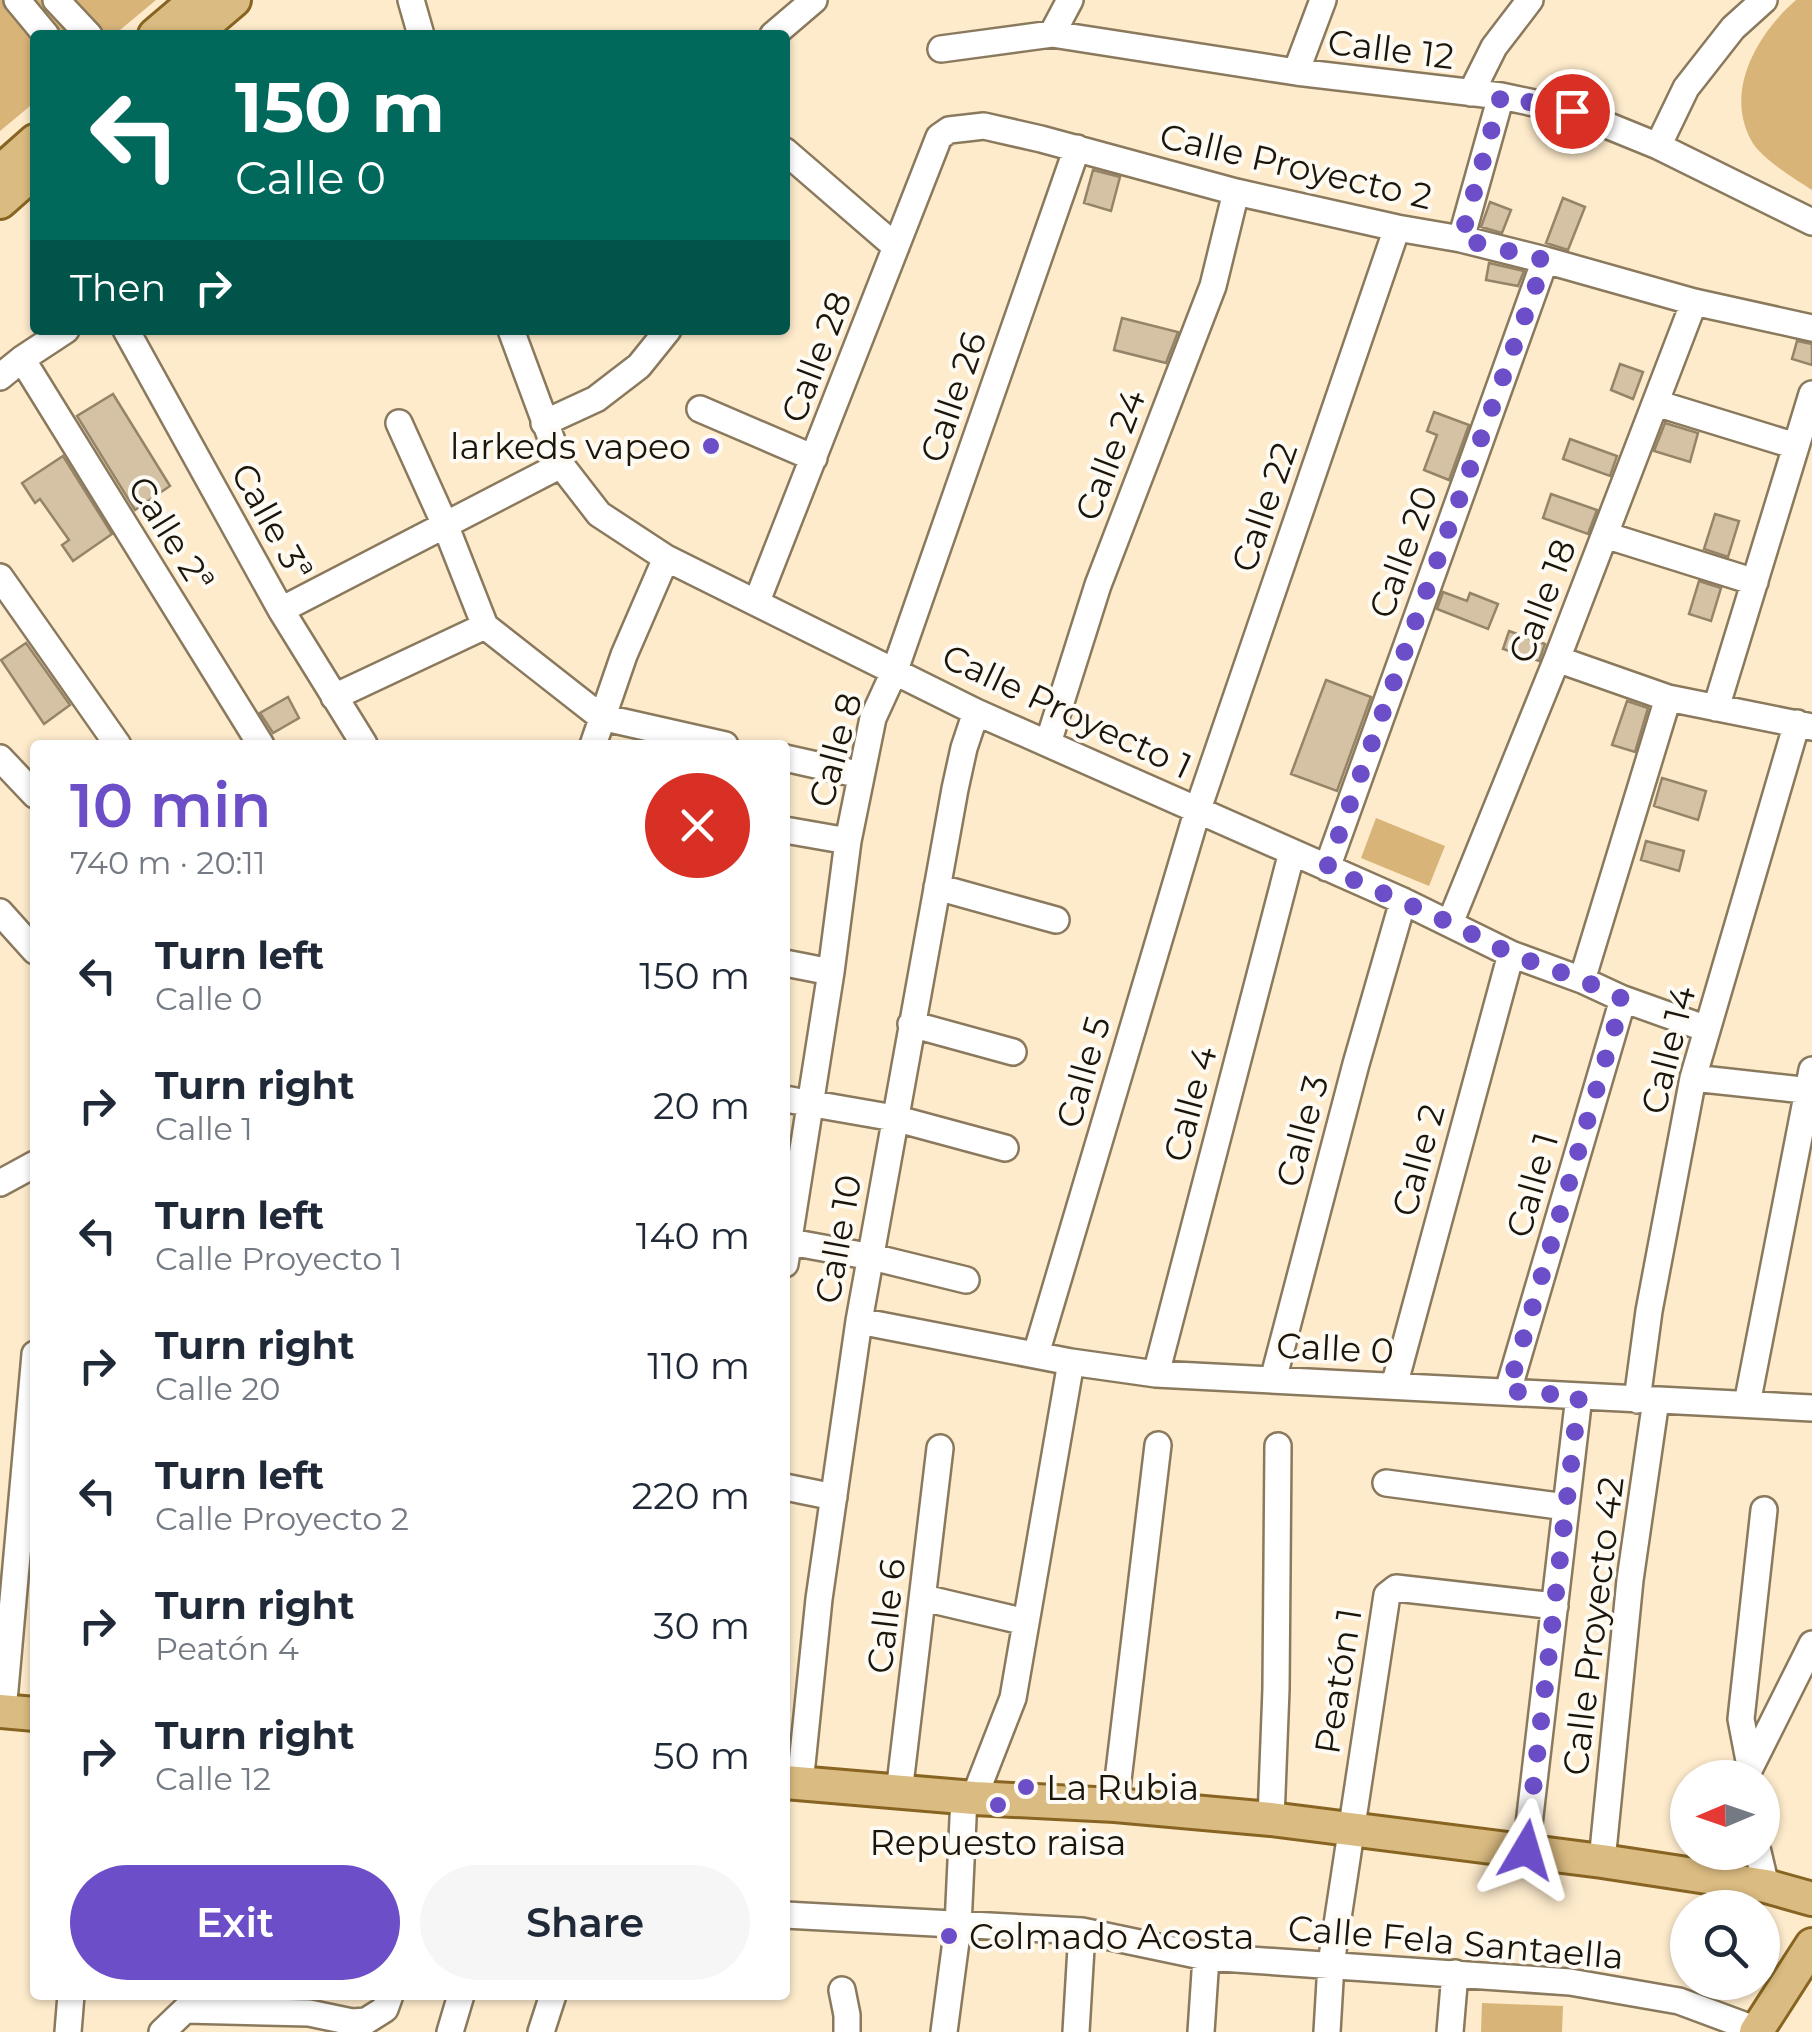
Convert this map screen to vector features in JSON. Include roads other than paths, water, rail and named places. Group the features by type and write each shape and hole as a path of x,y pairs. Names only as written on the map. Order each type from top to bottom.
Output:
{"main road":[{"path":"176,30 201,24 234,0"},
{"path":"0,172 30,145"},
{"path":"0,202 30,176"},
{"path":"793,1783 1115,1805 1351,1828 1766,1886 1812,1899"},
{"path":"1757,2031 1812,1945"}],"street":[{"path":"17,0 42,30"},
{"path":"57,0 84,30"},
{"path":"411,0 420,30"},
{"path":"779,30 814,0"},
{"path":"1052,34 1070,0"},
{"path":"1296,72 1323,0"},
{"path":"1471,94 1494,48 1530,0"},
{"path":"1658,146 1686,88 1734,28 1764,0"},
{"name":"Calle 12","path":"940,49 1052,34 1296,72 1501,96 1572,111 1658,146 1812,222"},
{"path":"1461,239 1501,96"},
{"name":"Calle Proyecto 2","path":"939,137 948,130 984,126 1236,192 1461,239 1694,302 1812,328"},
{"name":"Calle 28","path":"757,601 939,137"},
{"name":"Calle 26","path":"895,670 1076,148"},
{"path":"790,155 896,247"},
{"name":"Calle 24","path":"1048,743 1098,585 1212,286 1236,192"},
{"name":"Calle 22","path":"1198,809 1397,228"},
{"name":"Calle 20","path":"1327,868 1545,260"},
{"name":"Calle 18","path":"1450,923 1557,659 1694,302"},
{"path":"0,377 58,335"},
{"name":"Calle 3ª","path":"129,335 280,610 361,740"},
{"name":"Calle Proyecto 1","path":"513,335 561,465 598,514 666,558 976,712 1403,901 1511,954 1706,1028"},
{"path":"544,423 610,388 639,366 664,335"},
{"name":"Calle 2ª","path":"22,359 258,740"},
{"path":"1716,708 1812,394"},
{"path":"1656,403 1796,446"},
{"path":"700,409 814,458"},
{"path":"399,423 485,626 601,718 701,740"},
{"path":"280,610 561,465"},
{"path":"1605,534 1755,582"},
{"path":"594,740 624,654 666,558"},
{"path":"0,577 114,740"},
{"path":"334,697 485,626"},
{"path":"1557,659 1668,698 1805,725"},
{"name":"Calle 8","path":"790,1196 797,1102 831,972 848,841 873,718 895,670"},
{"path":"1582,980 1668,698"},
{"name":"Calle 10","path":"793,1783 859,1321 960,762 976,712"},
{"name":"Calle 14","path":"1647,1400 1649,1311 1694,1078 1706,1028 1805,725"},
{"path":"0,758 30,790"},
{"path":"790,759 861,776"},
{"name":"Calle 5","path":"1036,1354 1198,809"},
{"path":"790,831 848,841"},
{"name":"Calle 4","path":"1156,1374 1292,852"},
{"path":"936,887 1056,920"},
{"name":"Calle 3","path":"1273,1380 1403,901"},
{"path":"4,926 30,947"},
{"name":"Calle 2","path":"1394,1386 1511,954"},
{"path":"790,964 831,972"},
{"name":"Calle 1","path":"1508,1391 1623,999"},
{"path":"911,1024 1013,1052"},
{"path":"1694,1078 1810,1084 1747,1404"},
{"path":"797,1102 894,1118 1005,1148"},
{"path":"0,1183 30,1168"},
{"path":"790,1249 872,1257 966,1280"},
{"name":"Calle 0","path":"859,1321 1071,1362 1156,1374 1812,1408"},
{"path":"944,2032 969,1798 1013,1698 1071,1362"},
{"path":"1526,1850 1579,1396"},
{"name":"Calle Proyecto 42","path":"1602,1861 1647,1400"},
{"path":"13,1712 30,1435"},
{"path":"1115,1805 1158,1445"},
{"path":"1271,1819 1278,1446"},
{"name":"Calle 6","path":"900,1792 940,1448"},
{"path":"1386,1483 1566,1507"},
{"path":"790,1488 834,1496"},
{"path":"1747,1760 1741,1718 1764,1510"},
{"name":"Peatón 1","path":"1327,2032 1331,1964 1386,1595 1396,1588 1555,1606"},
{"path":"924,1598 1026,1622"},
{"path":"1755,1760 1812,1644"},
{"path":"1762,1870 1766,1886"},
{"name":"Calle Fela Santaella","path":"790,1914 1082,1931 1206,1957 1570,1982 1679,2001 1757,2031"},
{"path":"1076,2032 1082,1931"},
{"path":"1202,2032 1206,1957"},
{"path":"1450,2032 1455,1973"},
{"path":"842,1990 847,2032"},
{"path":"68,2032 71,2000"},
{"path":"162,2032 186,2010 306,2023 352,2022 366,2021 385,2010 388,2000"},
{"path":"450,2032 460,2000"},
{"path":"541,2032 551,2000"}],"place":[{"name":"larkeds vapeo","path":"711,446"},
{"name":"La Rubia","path":"1026,1787"},
{"name":"Repuesto raisa","path":"998,1805"},
{"name":"Colmado Acosta","path":"949,1936"}]}
